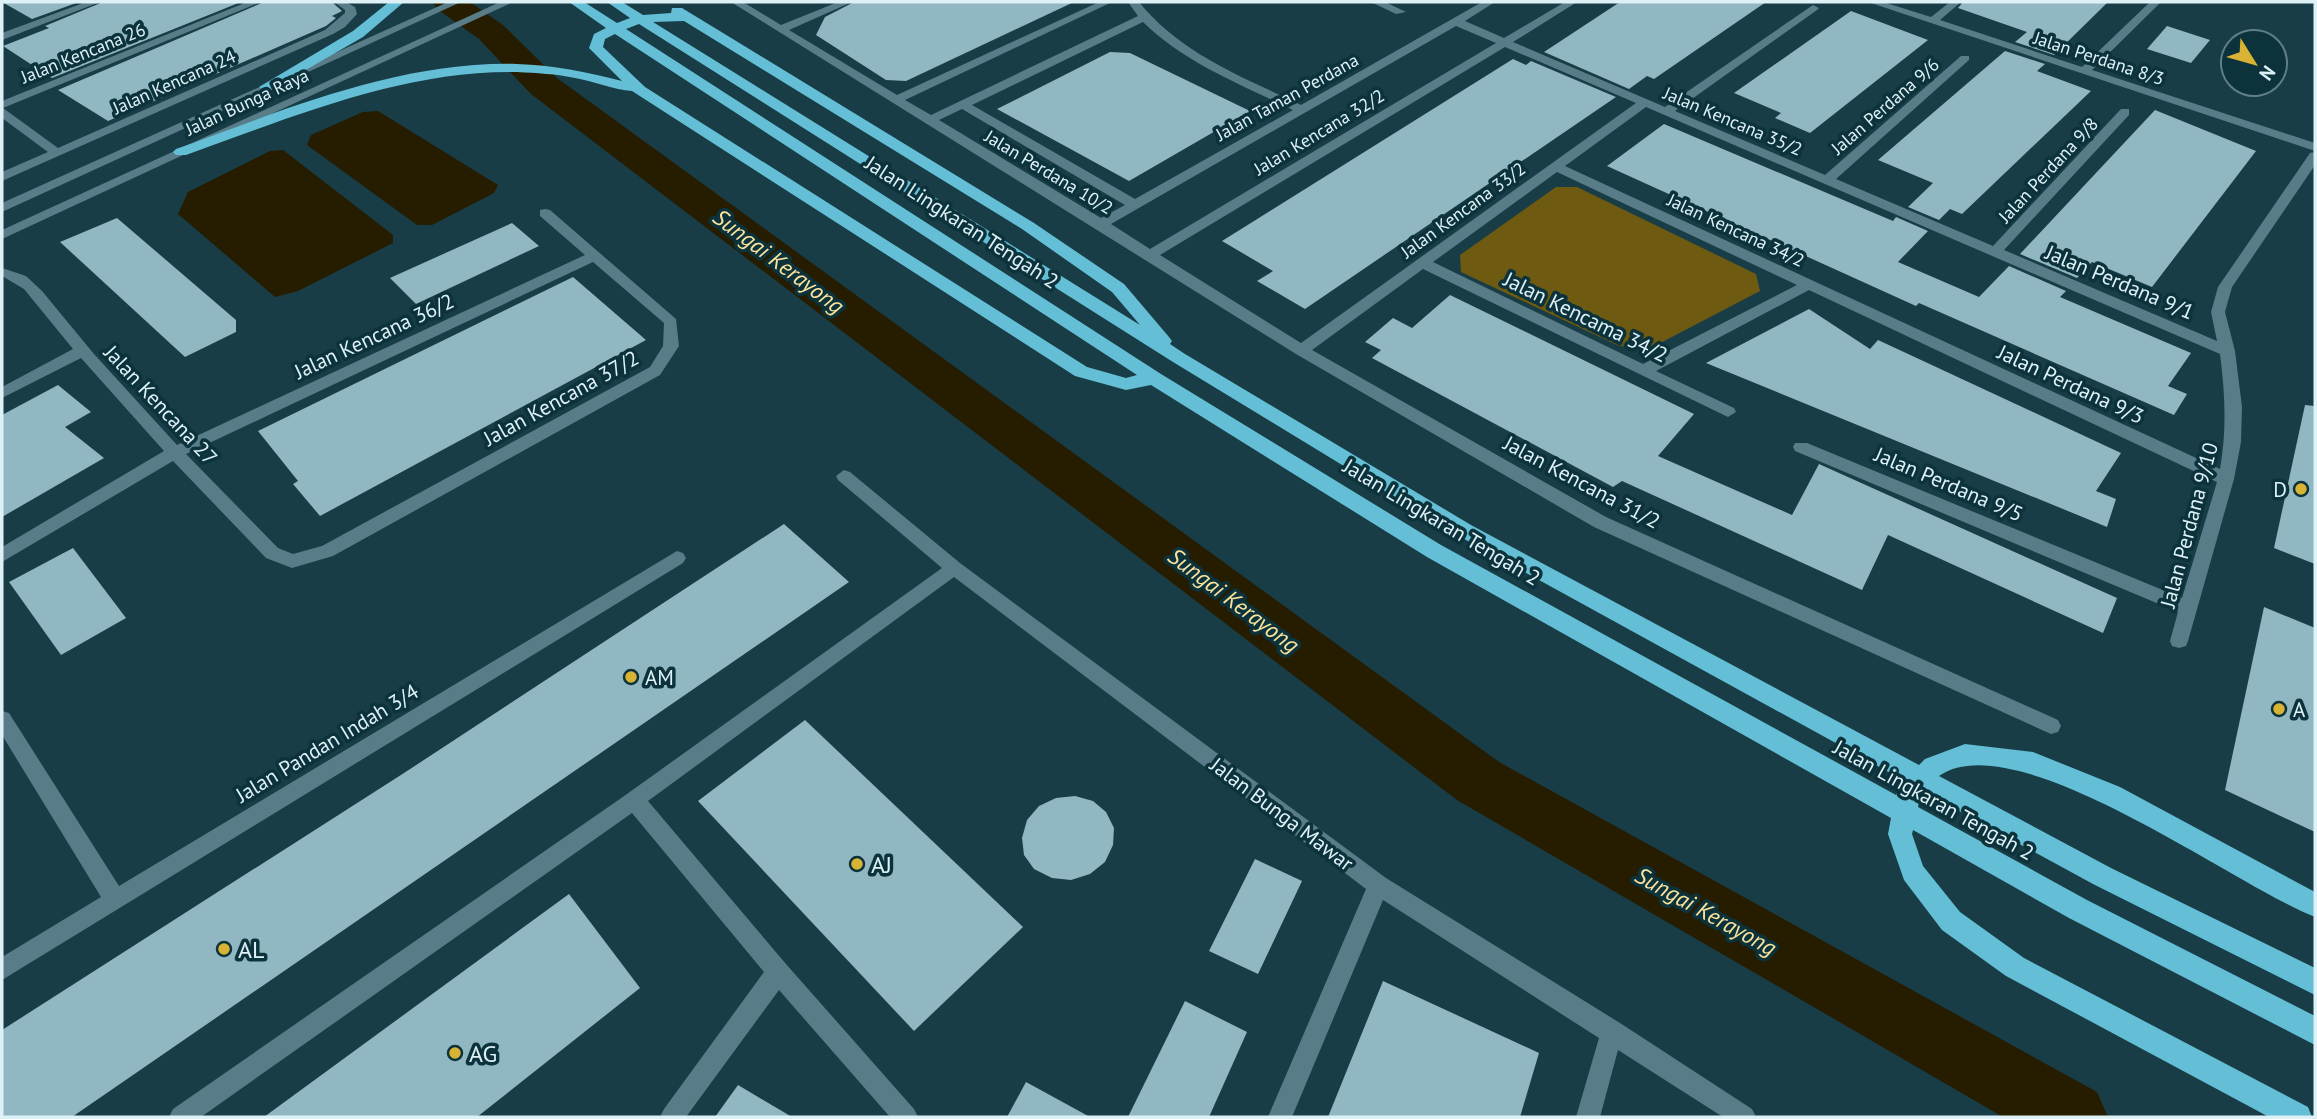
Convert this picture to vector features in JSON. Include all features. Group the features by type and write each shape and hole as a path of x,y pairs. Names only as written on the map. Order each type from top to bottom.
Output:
{"highway":[{"path":"266,87 358,34 397,2"},
{"name":"Jalan Lingkaran Tengah 2","path":"575,2 1154,378 1434,551 2078,909 2315,1031"},
{"name":"Jalan Lingkaran Tengah 2","path":"613,2 1178,358 1464,530 2102,876 2315,982"},
{"path":"661,2 1028,226 1118,288 1178,358"},
{"path":"687,17 656,15 622,24 599,37 596,48 608,63 640,90 1081,372 1126,384 1154,378"},
{"path":"181,152 349,93 411,78 460,71 560,71 606,79 640,90"},
{"path":"2298,1117 2015,967 1951,921 1913,872 1904,847 1900,834 1909,791 1933,766 1965,754 2033,762 2111,795 2315,905"}],"street":[{"path":"2,37 95,2"},
{"name":"Jalan Kencana 26","path":"2,106 256,2"},
{"name":"Jalan Kencana 24","path":"2,177 329,32 348,20 351,9 339,2"},
{"name":"Jalan Bunga Raya","path":"2,208 456,2"},
{"name":"Jalan Bunga Raya","path":"2,235 508,2"},
{"name":"Jalan Perdana 10/2","path":"736,2 783,28 928,121 1150,255"},
{"path":"783,28 847,2"},
{"path":"895,100 1107,2"},
{"path":"1133,2 1143,18 1167,40 1301,109"},
{"path":"1376,2 1400,12"},
{"name":"Jalan Taman Perdana","path":"1101,224 1490,2"},
{"name":"Jalan Kencana 32/2","path":"1150,255 1572,2"},
{"name":"Jalan Perdana 8/3","path":"1873,2 2315,147"},
{"path":"1933,22 1956,2"},
{"path":"2084,71 2156,2"},
{"path":"1667,111 1813,8"},
{"path":"928,121 1143,18"},
{"name":"Jalan Kencana 35/2","path":"1457,22 1995,252"},
{"name":"Jalan Perdana 9/6","path":"1827,180 1965,58"},
{"name":"Jalan Kencana 33/2","path":"1301,350 1646,103"},
{"path":"962,104 1134,204"},
{"path":"2,112 57,153"},
{"name":"Jalan Perdana 9/8","path":"1995,252 2125,112"},
{"name":"Jalan Perdana 9/10","path":"2179,641 2226,479 2233,442 2234,407 2227,351 2218,313 2225,287 2315,156"},
{"name":"Jalan Kencana 34/2","path":"1556,167 1899,327"},
{"name":"Jalan Kencana 37/2","path":"292,561 327,551 655,371 671,346 671,322 592,257 545,213"},
{"name":"Jalan Perdana 9/1","path":"1995,252 2227,351"},
{"name":"Jalan Kencana 31/2","path":"1150,255 1301,350 1600,522 2051,726"},
{"name":"Jalan Kencana 36/2","path":"2,555 174,453 592,257"},
{"name":"Jalan Kencama 34/2","path":"1423,262 1728,412"},
{"name":"Jalan Kencana 27","path":"3,271 26,283 82,351 174,453 272,553 292,561"},
{"path":"1643,371 1808,285"},
{"name":"Jalan Perdana 9/3","path":"1899,327 2226,479"},
{"path":"2,393 82,351"},
{"name":"Jalan Perdana 9/5","path":"1801,447 2188,608"},
{"name":"Jalan Bunga Mawar","path":"844,476 954,568 1378,885 1744,1117"},
{"name":"Jalan Pandan Indah 3/4","path":"2,969 677,558"},
{"path":"181,1117 634,800 954,568"},
{"path":"2,719 116,898"},
{"path":"634,800 778,972 905,1116"},
{"path":"1280,1117 1378,885"},
{"path":"672,1117 778,972"},
{"path":"1588,1117 1612,1031"}],"shaded area":[{"path":"378,111 498,185 494,193 432,225 417,225 307,145 311,135 363,112"},
{"path":"283,150 393,235 393,243 298,291 275,297 178,214 188,192 270,151"},
{"path":"1556,187 1577,187 1756,274 1760,291 1645,351 1617,345 1461,272 1460,255"}],"building":[{"path":"2,2 79,2 32,19"},
{"path":"103,2 241,2 52,78 3,46"},
{"path":"264,2 332,2 342,11 332,16 336,18 326,26 108,121 58,90"},
{"path":"854,2 1074,2 906,81 886,80 816,35 825,17"},
{"path":"1620,2 1766,2 1654,79 1647,76 1629,89 1544,52"},
{"path":"1963,2 2108,2 2054,55 2015,42 2027,32 1958,8"},
{"path":"1851,11 1928,40 1810,133 1775,118 1781,113 1734,93"},
{"path":"2167,26 2210,40 2191,63 2147,49"},
{"path":"2005,51 2045,64 2037,71 2091,91 1962,214 1950,209 1939,220 1908,207 1933,183 1878,160"},
{"path":"1110,52 1130,53 1250,111 1129,181 997,109"},
{"path":"1513,59 1526,65 1531,61 1616,97 1305,309 1257,281 1273,271 1222,241"},
{"path":"2155,110 2256,151 2152,287 2092,262 2077,278 2020,254"},
{"path":"1664,124 1893,221 1896,217 1928,231 1898,262 1979,297 2009,266 2066,291 2060,297 2191,353 2168,386 2187,394 2174,415 1919,303 1916,306 1607,166"},
{"path":"117,218 236,320 236,332 185,357 60,242"},
{"path":"512,223 539,246 416,304 390,278"},
{"path":"573,277 646,340 320,516 293,484 298,481 258,431"},
{"path":"1450,295 1694,414 1658,456 1792,515 1819,464 2117,598 2103,633 1888,535 1862,590 1622,481 1613,487 1372,358 1381,350 1365,342 1393,318 1412,328"},
{"path":"1809,309 1870,349 1878,340 2121,453 2096,491 2116,499 2107,527 1706,363"},
{"path":"58,385 91,412 65,427 104,458 2,517 2,415"},
{"name":"D","path":"2305,405 2315,406 2315,564 2274,548"},
{"path":"784,524 849,582 72,1117 2,1117 2,1030 404,773"},
{"path":"73,548 126,618 61,655 9,582"},
{"name":"A","path":"2264,607 2315,628 2315,832 2225,790"},
{"name":"AJ","path":"805,720 1023,927 914,1031 698,801"},
{"path":"1075,796 1093,801 1106,812 1114,828 1113,845 1105,862 1090,874 1071,880 1052,878 1034,869 1024,855 1022,838 1027,820 1039,806 1056,798"},
{"path":"1255,859 1302,881 1258,974 1209,951"},
{"name":"AG","path":"569,894 640,988 477,1117 264,1117"},
{"path":"1383,981 1539,1053 1520,1117 1328,1117"},
{"path":"1185,1001 1247,1032 1209,1117 1128,1117"},
{"path":"1026,1082 1090,1117 1007,1117"},
{"path":"738,1085 792,1117 715,1117"}],"waterway":[{"name":"Sungai Kerayong","path":"449,2 491,32 544,86 1478,781 2072,1117"}],"place":[{"name":"D","path":"2301,489"},
{"name":"AM","path":"631,677"},
{"name":"A","path":"2279,709"},
{"name":"AJ","path":"857,864"},
{"name":"AL","path":"224,949"},
{"name":"AG","path":"455,1053"}]}
